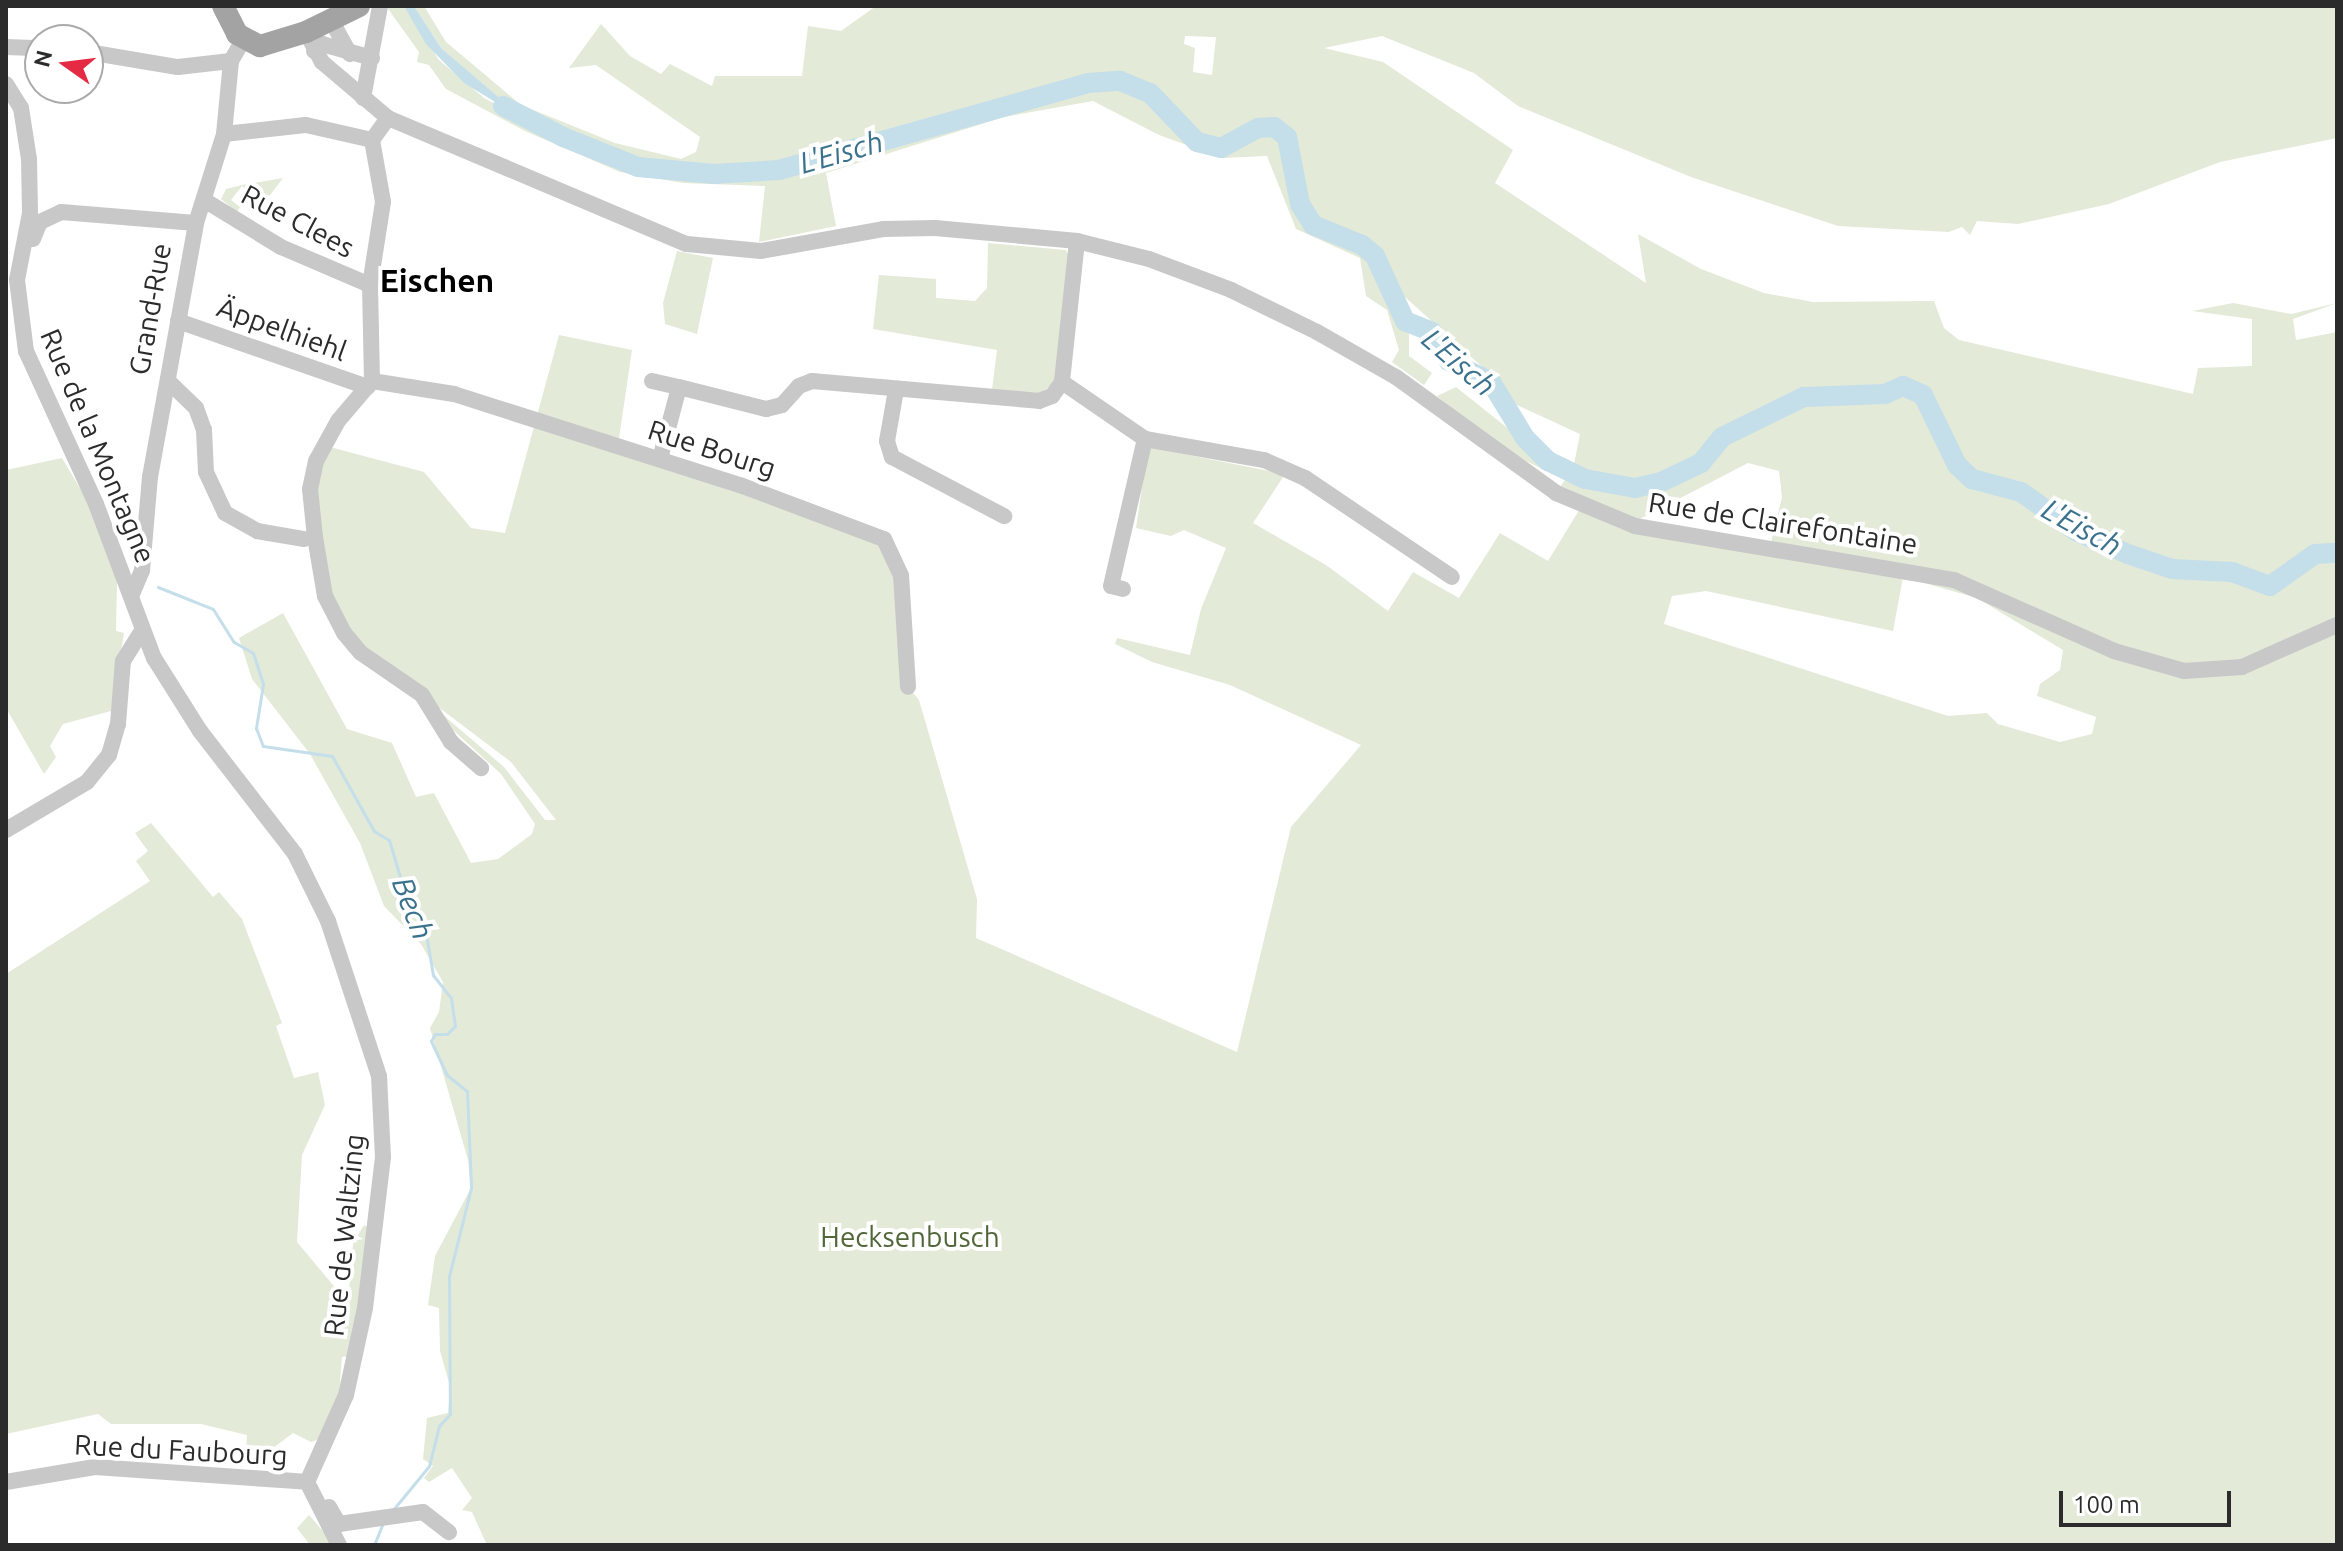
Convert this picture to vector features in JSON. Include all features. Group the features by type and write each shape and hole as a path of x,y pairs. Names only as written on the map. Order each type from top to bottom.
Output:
{"main road":[{"path":"223,6 243,40 272,45 310,42 331,20 359,6"}],"street":[{"path":"363,98 380,6"},
{"path":"331,20 350,54"},
{"name":"Grand-Rue","path":"141,632 132,594 142,570 150,477 196,223 224,134 231,61 243,40"},
{"path":"310,42 372,58"},
{"name":"Rue de Clairefontaine","path":"310,42 363,98 388,118 709,249 761,251 883,229 1077,241 1149,259 1231,290 1317,332 1396,377 1556,493 1609,518 1673,534 1954,580 2114,651 2184,671 2242,667 2305,642 2337,625"},
{"path":"104,55 178,67 231,61"},
{"name":"Rue de la Montagne","path":"6,84 21,108 27,138 30,213 22,254 18,303 26,351 132,594"},
{"path":"325,596 311,503 316,461 338,421 370,384 370,285 383,202 372,140 388,118"},
{"path":"224,134 306,125 372,140"},
{"name":"Rue Clees","path":"204,200 281,247 370,285"},
{"path":"22,254 40,222 61,212 196,223"},
{"path":"652,381 766,409 782,405 799,386 812,381 1039,401 1052,396 1062,382 1077,241"},
{"name":"Äppelhiehl","path":"178,321 370,384"},
{"path":"168,381 196,408 204,430 206,472 225,513 257,531 304,539"},
{"path":"1062,382 1145,439 1264,460 1305,478 1452,577"},
{"name":"Rue Bourg","path":"370,384 454,394 660,459 884,539 901,575 908,687"},
{"path":"660,459 679,387"},
{"path":"896,390 887,441 892,457 1004,516"},
{"path":"1123,589 1111,586 1145,439"},
{"path":"311,503 302,522 312,581 361,653 422,695 451,742 481,768"},
{"path":"6,830 87,782 109,755 118,724 123,661 141,632"},
{"name":"Rue de Waltzing","path":"141,632 200,731 295,854 328,921 379,1076 383,1157 365,1308 346,1395 310,1476"},
{"name":"Rue du Faubourg","path":"6,1482 95,1467 310,1476"},
{"path":"310,1476 349,1545"},
{"path":"310,1476 339,1545"},
{"path":"339,1524 423,1512 449,1532"}],"green space":[{"name":"Hecksenbusch","path":"386,6 404,6 439,60 484,98 519,117 441,48 414,6 424,6 446,42 521,105 615,143 681,159 696,152 700,137 596,65 569,68 601,24 630,56 661,74 670,64 712,86 715,76 802,76 808,26 841,31 876,6 2337,6 2337,138 2220,162 2109,204 2018,224 1977,221 1970,235 1962,227 1949,232 1838,226 1691,177 1518,106 1474,73 1382,36 1324,48 1383,62 1513,150 1495,183 1646,283 1638,234 1701,269 1764,293 1813,302 1934,301 1944,328 1959,340 2193,394 2198,368 2252,366 2252,319 2192,311 2233,303 2291,314 2337,303 2293,319 2296,340 2337,332 2337,1545 487,1545 472,1512 462,1510 472,1498 452,1468 429,1482 424,1478 433,1466 423,1459 427,1418 448,1413 450,1386 440,1351 439,1308 428,1305 435,1256 471,1188 468,1160 430,1028 439,1012 443,982 421,944 384,906 360,843 310,754 252,679 239,638 283,613 347,729 392,743 416,797 434,793 471,863 498,859 532,834 535,824 501,774 439,717 442,714 504,767 545,820 556,820 511,762 388,669 348,630 330,595 316,502 318,477 330,447 424,472 471,528 505,533 559,335 632,350 618,445 841,522 896,557 908,687 919,700 977,899 976,938 1237,1052 1291,827 1361,745 1230,685 1152,662 1115,644 1117,638 1190,655 1201,609 1226,548 1184,530 1171,536 1136,528 1148,447 1285,474 1253,523 1326,565 1388,611 1413,572 1459,598 1500,533 1548,561 1581,507 1556,493 1565,480 1495,446 1437,396 1456,387 1574,481 1581,470 1574,464 1580,434 1508,401 1499,382 1405,297 1401,321 1409,329 1409,356 1432,373 1424,385 1392,362 1399,350 1387,310 1366,296 1360,258 1296,229 1267,156 1223,158 1159,135 1093,101 1004,117 826,173 836,226 759,242 765,186 683,183 620,172 525,131 446,89 429,65 417,62 419,52","holes":["1185,36 1216,37 1212,75 1193,72 1195,48 1184,44","1748,463 1779,471 1782,497 1771,543 1638,520","1903,577 1977,598 2063,650 2060,670 2040,684 2037,696 2096,717 2092,734 2060,742 1998,724 1987,713 1948,716 1664,624 1672,596 1706,591 1893,631"]},
{"path":"283,178 265,202 242,186 231,200 240,207 237,212 221,199 226,189"},
{"path":"988,243 1066,250 1070,258 1056,380 1040,395 992,390 997,350 873,329 879,275 936,279 936,298 975,301 987,288"},
{"path":"677,251 713,258 697,334 665,324 663,303"},
{"path":"62,458 91,507 117,581 116,631 124,633 111,711 63,724 50,746 56,757 44,774 6,708 6,470"},
{"path":"151,823 213,897 219,892 242,919 282,1023 276,1026 294,1078 318,1072 325,1105 302,1155 297,1242 338,1291 349,1292 353,1244 364,1225 371,1228 351,1356 342,1357 339,1395 323,1438 311,1442 293,1433 273,1448 272,1457 246,1457 247,1435 201,1424 111,1424 98,1414 6,1434 6,974 150,881 136,861 148,851 135,833"},
{"path":"309,1515 335,1545 310,1545 297,1528"}],"water":[{"path":"404,6 414,6 441,48 525,120 464,83 426,44"}],"waterway":[{"name":"L'Eisch","path":"503,106 563,137 638,167 714,174 779,170 1088,83 1120,81 1150,93 1197,142 1221,148 1258,128 1274,127 1287,137 1300,204 1313,225 1362,245 1375,256 1405,321 1432,332 1449,361 1491,382 1525,438 1548,461 1585,479 1635,488 1661,482 1701,463 1722,437 1804,397 1885,394 1903,386 1923,395 1957,465 1972,479 2021,492 2076,531 2128,554 2172,569 2232,572 2270,586 2315,554 2337,553"},
{"name":"Bech","path":"158,587 213,609 234,642 253,653 263,684 256,728 263,746 332,756 374,831 389,840 406,897 424,922 433,975 451,998 455,1026 447,1034 435,1034 431,1041 447,1075 467,1091 471,1188 449,1276 450,1414 439,1426 429,1466 392,1511"},
{"name":"Bech","path":"374,1545 383,1523"}],"district":[{"name":"Eischen","path":"437,280"}]}
